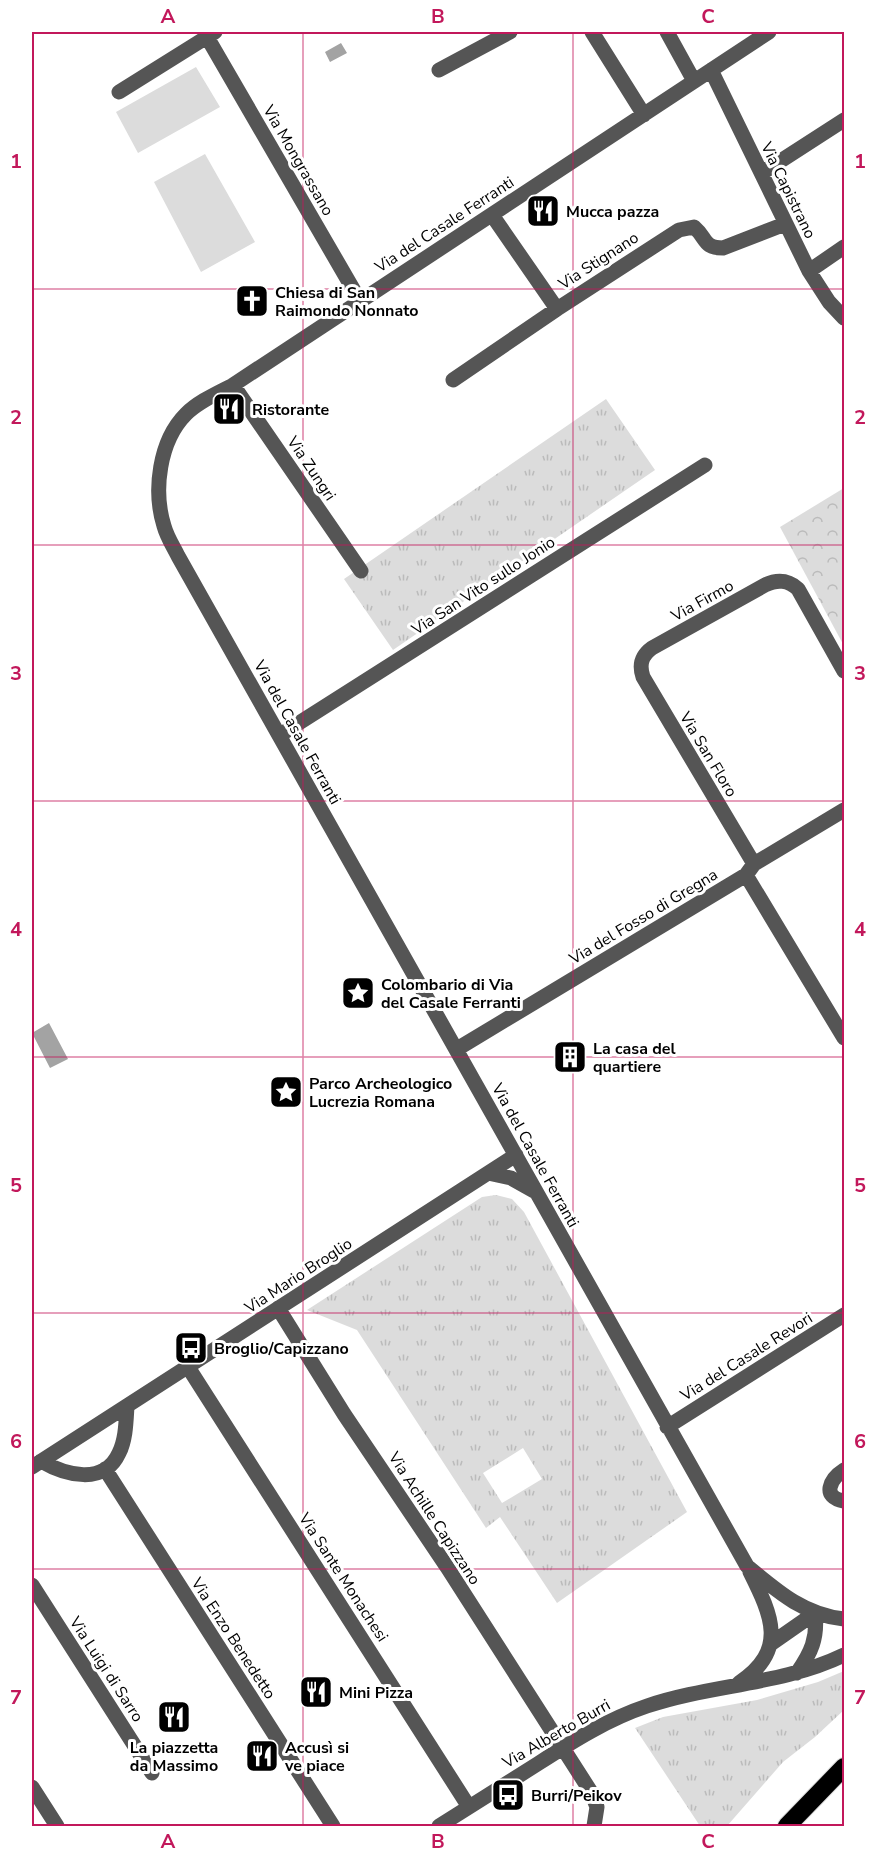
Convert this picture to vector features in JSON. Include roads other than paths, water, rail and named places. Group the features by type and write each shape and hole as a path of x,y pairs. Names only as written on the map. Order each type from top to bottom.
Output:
{"highway":[{"path":"787,1827 844,1767"}],"street":[{"path":"439,70 486,37 510,32"},
{"path":"592,32 644,115"},
{"path":"667,32 694,81"},
{"name":"Via del Casale Ferranti","path":"769,32 233,385 190,410 178,425 168,445 159,482 161,515 167,535 178,556 747,1566 789,1600 815,1613 844,1619"},
{"path":"119,92 211,34"},
{"name":"Via Mongrassano","path":"211,34 360,301"},
{"name":"Via Capistrano","path":"711,70 809,271 844,318"},
{"path":"762,173 844,120"},
{"name":"Via Stignano","path":"492,215 557,309"},
{"name":"Via Stignano","path":"453,380 557,309 684,228 694,227 706,244 714,248 723,248 785,224"},
{"path":"809,271 844,247"},
{"name":"Via Zungri","path":"233,385 361,571"},
{"name":"Via San Vito sullo Jonio","path":"280,735 705,465"},
{"name":"Via Firmo","path":"641,660 649,650 765,585 774,581 786,581 800,593 844,670"},
{"name":"Via San Floro","path":"641,660 643,677 750,869 758,894 844,1038"},
{"name":"Via del Fosso di Gregna","path":"457,1049 844,810"},
{"name":"Via Mario Broglio","path":"36,1464 516,1155"},
{"path":"488,1173 511,1178 534,1191"},
{"name":"Via Achille Capizzano","path":"278,1308 344,1414 447,1566 596,1802 594,1827"},
{"name":"Via del Casale Revori","path":"667,1427 844,1315"},
{"name":"Via Sante Monachesi","path":"188,1367 469,1807"},
{"path":"105,1469 121,1450 127,1406"},
{"name":"Via Mario Broglio","path":"36,1464 76,1475 90,1474 105,1469"},
{"name":"Via Enzo Benedetto","path":"105,1469 333,1827"},
{"path":"844,1470 834,1477 830,1485 834,1498 844,1501"},
{"path":"747,1566 770,1618 772,1642"},
{"name":"Via Luigi di Sarro","path":"32,1585 152,1773"},
{"path":"736,1685 757,1669 772,1642 815,1613"},
{"path":"797,1673 813,1647 816,1637 815,1613"},
{"name":"Via Alberto Burri","path":"440,1827 561,1748 615,1719 649,1705 696,1691 797,1673 844,1655"},
{"path":"32,1787 57,1827"}],"place":[{"name":"Mucca pazza","path":"543,211"},
{"name":"Chiesa di San Raimondo Nonnato","path":"252,301"},
{"name":"Ristorante","path":"229,409"},
{"name":"Colombario di Via del Casale Ferranti","path":"358,993"},
{"name":"La casa del quartiere","path":"570,1057"},
{"name":"Parco Archeologico Lucrezia Romana","path":"286,1092"},
{"name":"Broglio/Capizzano","path":"191,1348"},
{"name":"Mini Pizza","path":"316,1692"},
{"name":"La piazzetta da Massimo","path":"174,1717"},
{"name":"Accusì si ve piace","path":"262,1756"},
{"name":"Burri/Peikov","path":"508,1795"}]}
